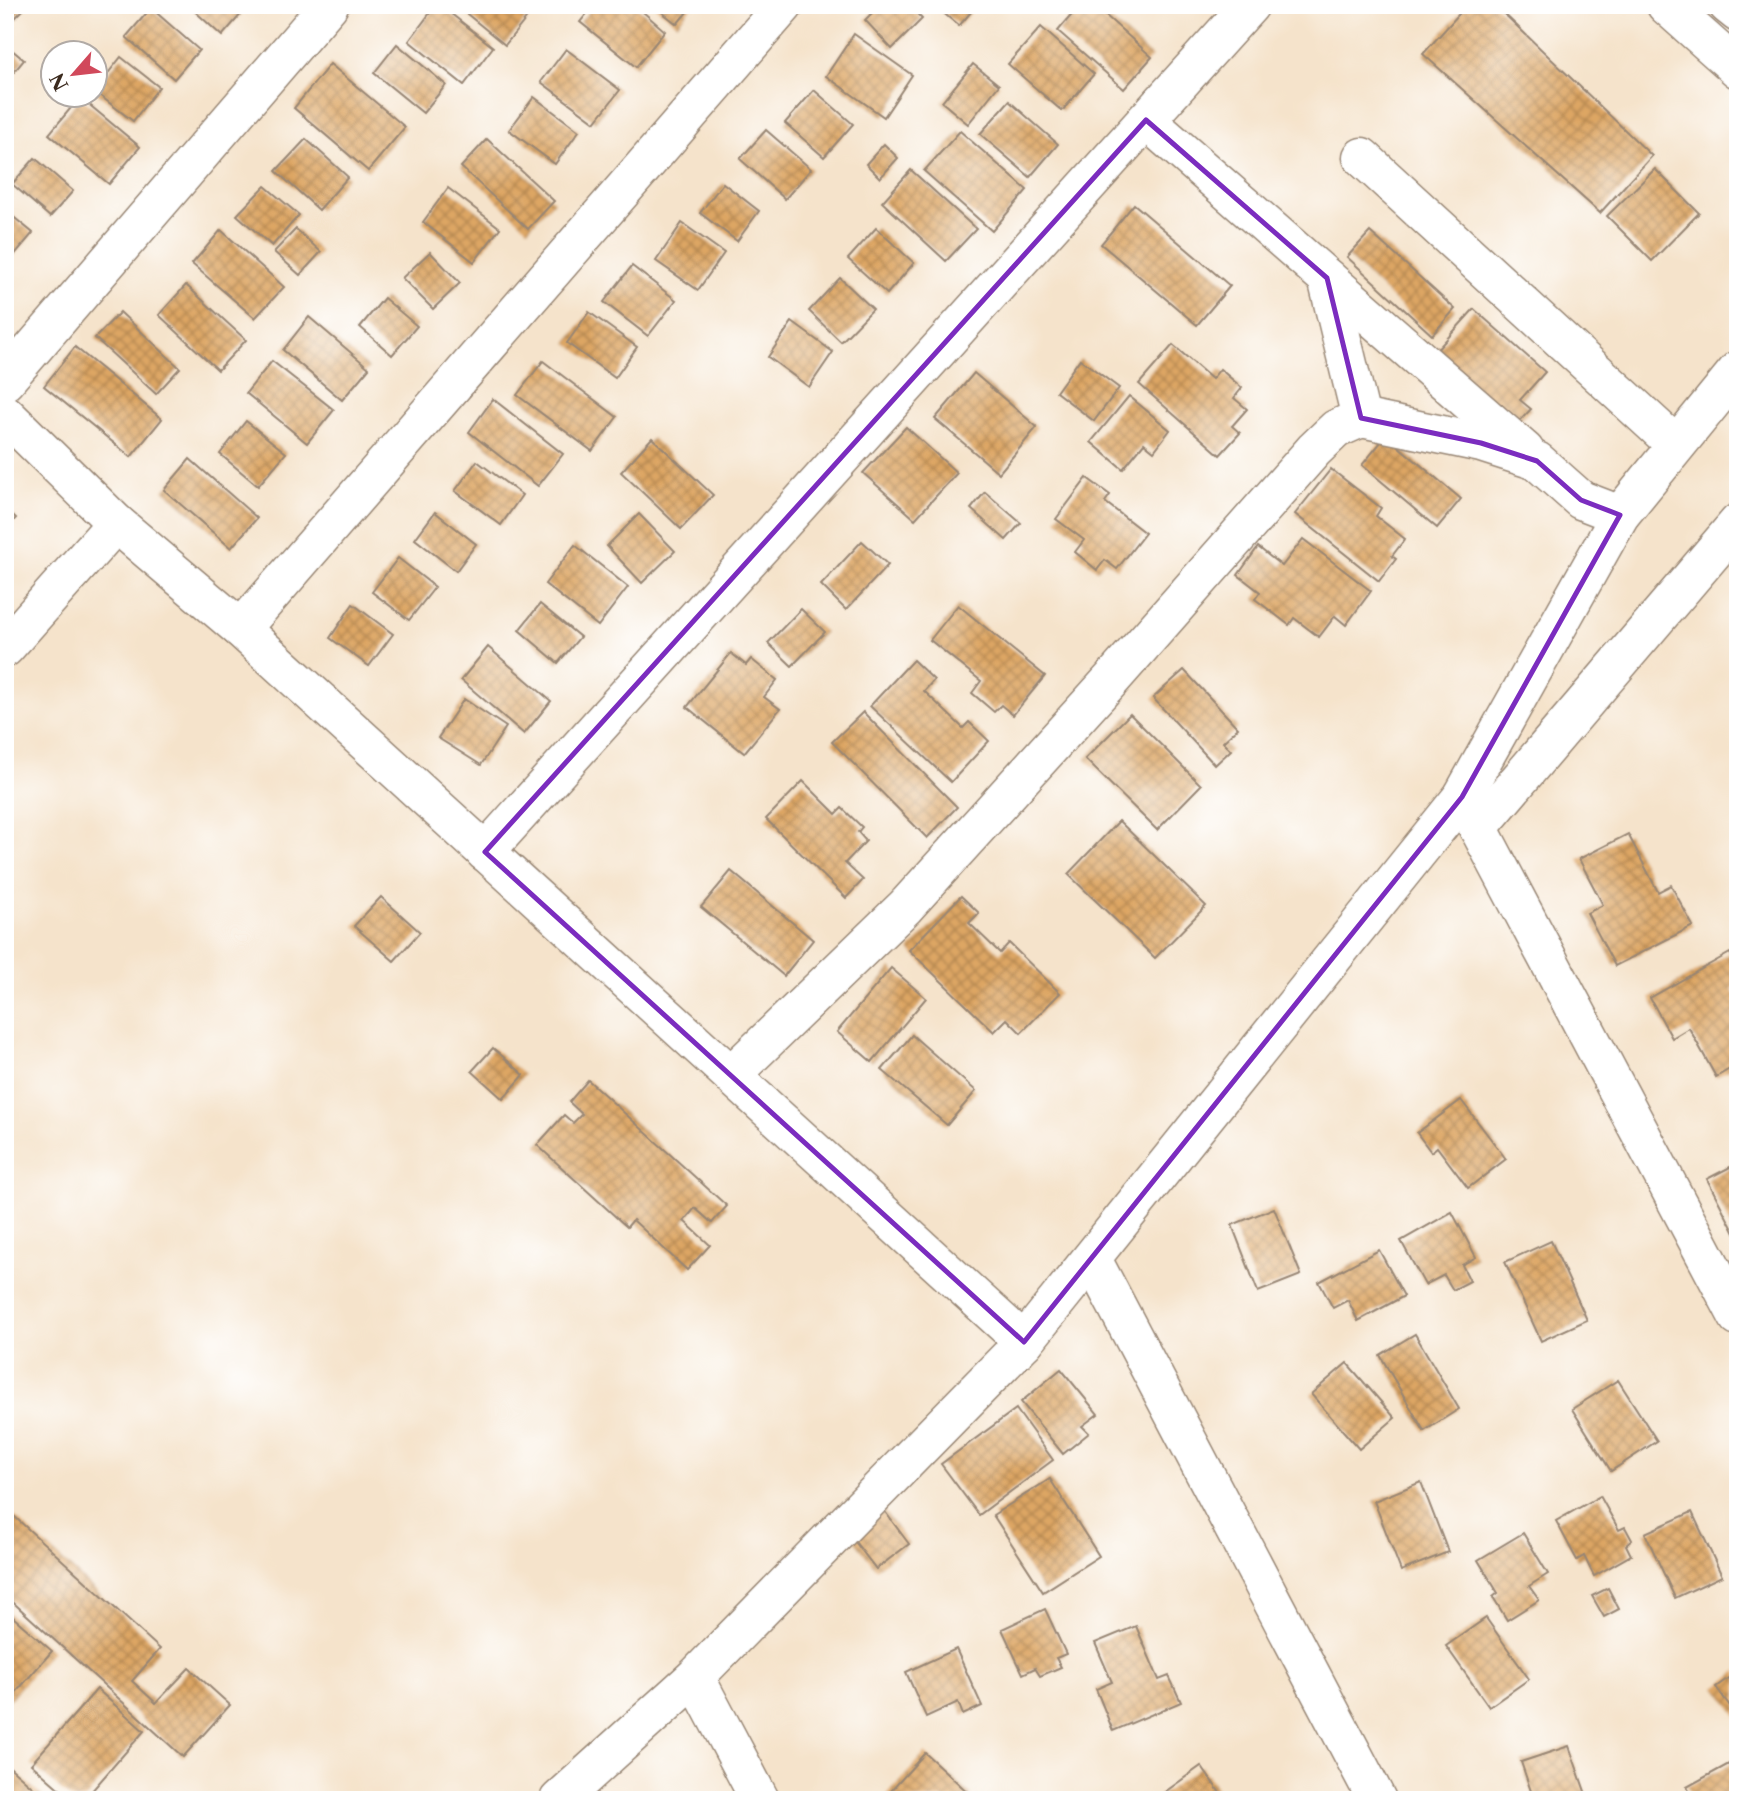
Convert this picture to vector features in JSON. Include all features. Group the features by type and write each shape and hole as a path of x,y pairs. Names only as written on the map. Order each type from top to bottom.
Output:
{"street":[{"path":"5,382 329,5"},
{"path":"241,629 784,5"},
{"path":"485,852 1251,5"},
{"path":"1666,5 1738,69"},
{"path":"1728,5 1738,13"},
{"path":"1146,120 1581,500 1620,515"},
{"path":"1362,157 1676,445"},
{"path":"1327,278 1361,418"},
{"path":"1470,812 1620,515 1738,370"},
{"path":"5,414 116,523 241,629 1024,1342"},
{"path":"731,1075 905,906 1112,679 1314,450 1336,429 1361,418 1481,443 1537,461"},
{"path":"5,648 116,523"},
{"path":"559,1800 695,1677 1024,1342 1470,812 1738,523"},
{"path":"1470,812 1738,1317"},
{"path":"1092,1259 1377,1800"},
{"path":"695,1677 760,1800"}],"highlighted area":[{"path":"1146,120 1327,278 1361,418 1481,443 1537,461 1581,500 1620,515 1462,797 1024,1342 485,852"}],"building":[{"path":"5,5 28,5 15,18 5,9"},
{"path":"188,5 249,5 222,36"},
{"path":"436,5 440,5 493,47 464,85 409,41"},
{"path":"456,5 537,5 505,45"},
{"path":"567,5 581,5 573,12"},
{"path":"594,5 635,5 665,31 636,67 580,22"},
{"path":"653,5 693,5 677,24"},
{"path":"880,5 909,5 922,19 892,49 865,20"},
{"path":"934,5 977,5 959,26"},
{"path":"1080,5 1094,5 1152,57 1124,89 1058,31"},
{"path":"1467,5 1495,5 1652,156 1600,213 1423,54"},
{"path":"151,8 199,50 174,79 126,37"},
{"path":"1041,27 1094,74 1062,111 1008,64"},
{"path":"854,34 912,75 884,117 826,76"},
{"path":"5,44 24,60 5,83"},
{"path":"397,44 446,85 423,113 374,73"},
{"path":"566,49 620,90 595,122 541,82"},
{"path":"121,57 159,87 133,121 108,102 108,73"},
{"path":"330,64 405,127 368,171 294,108"},
{"path":"973,64 999,85 968,124 942,102"},
{"path":"814,90 853,124 824,157 785,123"},
{"path":"534,97 579,131 555,164 509,130"},
{"path":"1009,101 1058,144 1030,177 980,134"},
{"path":"71,108 93,108 140,147 109,184 49,134"},
{"path":"766,130 811,169 785,199 740,159"},
{"path":"960,131 1027,190 992,231 924,171"},
{"path":"306,139 348,177 319,210 276,171"},
{"path":"487,139 554,201 528,229 461,167"},
{"path":"884,144 898,158 880,178 866,164"},
{"path":"35,158 73,191 50,217 12,184"},
{"path":"1655,169 1699,213 1652,261 1607,216"},
{"path":"911,170 976,229 946,261 882,202"},
{"path":"723,183 759,211 737,241 700,213"},
{"path":"265,186 299,215 272,246 237,215"},
{"path":"448,188 500,228 474,262 423,222"},
{"path":"1134,204 1230,286 1197,325 1101,244"},
{"path":"5,210 33,233 5,266"},
{"path":"682,223 724,253 698,290 656,261"},
{"path":"876,228 914,263 887,294 848,259"},
{"path":"296,229 321,252 300,275 274,252"},
{"path":"221,230 284,287 255,318 192,264"},
{"path":"1370,232 1455,309 1432,335 1347,257"},
{"path":"430,252 460,283 433,309 402,278"},
{"path":"632,266 676,300 648,336 604,302"},
{"path":"840,278 873,309 841,342 809,311"},
{"path":"186,285 246,340 218,370 159,315"},
{"path":"384,298 417,326 392,355 360,327"},
{"path":"1474,309 1545,372 1520,400 1531,409 1516,425 1435,352"},
{"path":"120,312 180,368 156,394 95,338"},
{"path":"589,312 637,347 615,378 567,343"},
{"path":"309,317 369,368 342,400 283,350"},
{"path":"792,322 833,352 809,387 768,357"},
{"path":"1173,345 1212,379 1220,369 1242,388 1234,398 1247,409 1232,426 1240,433 1220,455 1139,384"},
{"path":"75,347 162,419 131,457 44,386"},
{"path":"1080,359 1119,388 1094,421 1056,392"},
{"path":"272,361 334,410 307,443 246,393"},
{"path":"543,361 617,417 592,451 517,395"},
{"path":"974,373 1037,427 999,473 935,419"},
{"path":"1129,396 1170,430 1154,451 1144,443 1123,469 1091,442"},
{"path":"493,399 563,454 538,486 469,432"},
{"path":"246,421 286,453 258,486 220,454"},
{"path":"906,427 957,473 915,519 863,473"},
{"path":"1386,436 1461,499 1437,528 1362,465"},
{"path":"652,438 713,495 681,529 621,472"},
{"path":"190,459 257,518 231,548 164,490"},
{"path":"477,461 522,495 501,525 455,491"},
{"path":"1331,469 1381,508 1376,516 1405,539 1392,556 1396,559 1379,581 1295,514"},
{"path":"1087,478 1110,495 1105,502 1145,533 1117,569 1105,560 1097,570 1075,552 1084,540 1056,519"},
{"path":"985,492 1021,523 1006,540 971,509"},
{"path":"5,508 16,518 5,530"},
{"path":"435,512 476,544 456,571 415,539"},
{"path":"639,514 675,551 642,583 607,546"},
{"path":"1303,539 1371,591 1346,625 1335,616 1319,637 1294,618 1289,625 1255,599 1260,592 1238,575 1258,547 1282,566"},
{"path":"862,541 888,565 846,610 821,585"},
{"path":"575,545 628,587 598,626 545,584"},
{"path":"398,558 435,587 409,620 372,592"},
{"path":"353,604 393,634 369,666 330,638"},
{"path":"540,604 580,637 558,663 519,630"},
{"path":"958,605 1045,676 1013,715 1001,705 994,712 972,693 981,681 930,640"},
{"path":"801,609 825,632 792,666 768,643"},
{"path":"488,647 551,701 524,734 461,680"},
{"path":"731,653 746,665 751,659 777,680 764,697 780,709 744,753 687,707"},
{"path":"913,660 934,680 924,691 963,728 969,722 989,741 951,782 870,706"},
{"path":"1184,670 1238,728 1223,742 1231,750 1215,765 1153,698"},
{"path":"464,699 506,727 481,765 438,738"},
{"path":"863,712 957,807 927,838 832,742"},
{"path":"1130,714 1201,785 1157,830 1085,759"},
{"path":"803,781 836,814 842,808 862,827 858,832 866,841 845,863 863,880 846,898 766,819"},
{"path":"1119,821 1206,906 1155,958 1068,874"},
{"path":"1628,834 1658,892 1671,885 1693,926 1615,966 1587,913 1603,905 1579,859"},
{"path":"731,871 813,940 784,976 701,907"},
{"path":"961,896 979,913 969,923 1000,953 1009,943 1060,993 1021,1033 1007,1019 994,1032 909,950"},
{"path":"381,897 420,932 394,961 354,926"},
{"path":"1730,953 1738,967 1738,986 1732,989 1738,999 1738,1064 1716,1077 1689,1028 1672,1038 1650,998"},
{"path":"891,968 926,998 872,1062 837,1032"},
{"path":"912,1035 976,1091 947,1125 882,1070"},
{"path":"493,1048 524,1075 503,1099 472,1071"},
{"path":"588,1080 727,1206 712,1223 695,1208 684,1221 710,1245 687,1270 633,1220 627,1227 537,1145 564,1115 573,1123 582,1114 569,1102"},
{"path":"1461,1100 1506,1159 1468,1188 1437,1147 1431,1152 1417,1133"},
{"path":"1738,1163 1738,1239 1707,1179"},
{"path":"1274,1208 1301,1275 1258,1292 1232,1225"},
{"path":"1452,1212 1476,1257 1462,1265 1470,1281 1453,1290 1444,1275 1425,1285 1401,1241"},
{"path":"1551,1241 1587,1320 1541,1341 1505,1262"},
{"path":"1379,1250 1404,1296 1358,1321 1348,1300 1333,1308 1319,1282"},
{"path":"1415,1334 1459,1409 1424,1431 1380,1355"},
{"path":"1347,1363 1395,1418 1359,1449 1311,1394"},
{"path":"1061,1369 1098,1414 1082,1426 1089,1433 1063,1454 1021,1402"},
{"path":"1618,1380 1657,1441 1611,1471 1572,1409"},
{"path":"1016,1409 1053,1460 979,1515 941,1464"},
{"path":"1050,1479 1099,1556 1043,1592 993,1515"},
{"path":"1421,1482 1448,1552 1401,1571 1374,1501"},
{"path":"1600,1496 1619,1530 1625,1527 1632,1540 1626,1545 1631,1555 1594,1576 1584,1556 1577,1560 1556,1521"},
{"path":"880,1505 909,1544 876,1569 846,1530"},
{"path":"5,1508 160,1649 132,1681 156,1703 189,1668 230,1705 183,1757 5,1595"},
{"path":"1692,1512 1722,1576 1675,1598 1645,1533"},
{"path":"1523,1533 1548,1574 1529,1586 1539,1600 1507,1620 1493,1597 1498,1593 1478,1560"},
{"path":"1608,1588 1619,1609 1604,1617 1592,1596"},
{"path":"1045,1609 1066,1654 1056,1658 1061,1667 1040,1676 1035,1668 1023,1674 1002,1629"},
{"path":"5,1610 52,1651 5,1705"},
{"path":"1486,1618 1529,1679 1489,1707 1446,1646"},
{"path":"1136,1626 1159,1680 1169,1676 1181,1702 1113,1731 1096,1689 1112,1682 1095,1643"},
{"path":"956,1649 982,1706 963,1715 958,1702 926,1717 906,1672"},
{"path":"1738,1671 1738,1717 1716,1687"},
{"path":"97,1689 144,1731 84,1800 72,1800 31,1764"},
{"path":"1569,1746 1588,1800 1534,1800 1521,1762"},
{"path":"925,1753 971,1795 967,1800 883,1800"},
{"path":"1738,1759 1738,1800 1694,1800 1687,1787"},
{"path":"5,1763 47,1800 5,1800"},
{"path":"1201,1766 1225,1800 1160,1800 1158,1797"}]}
